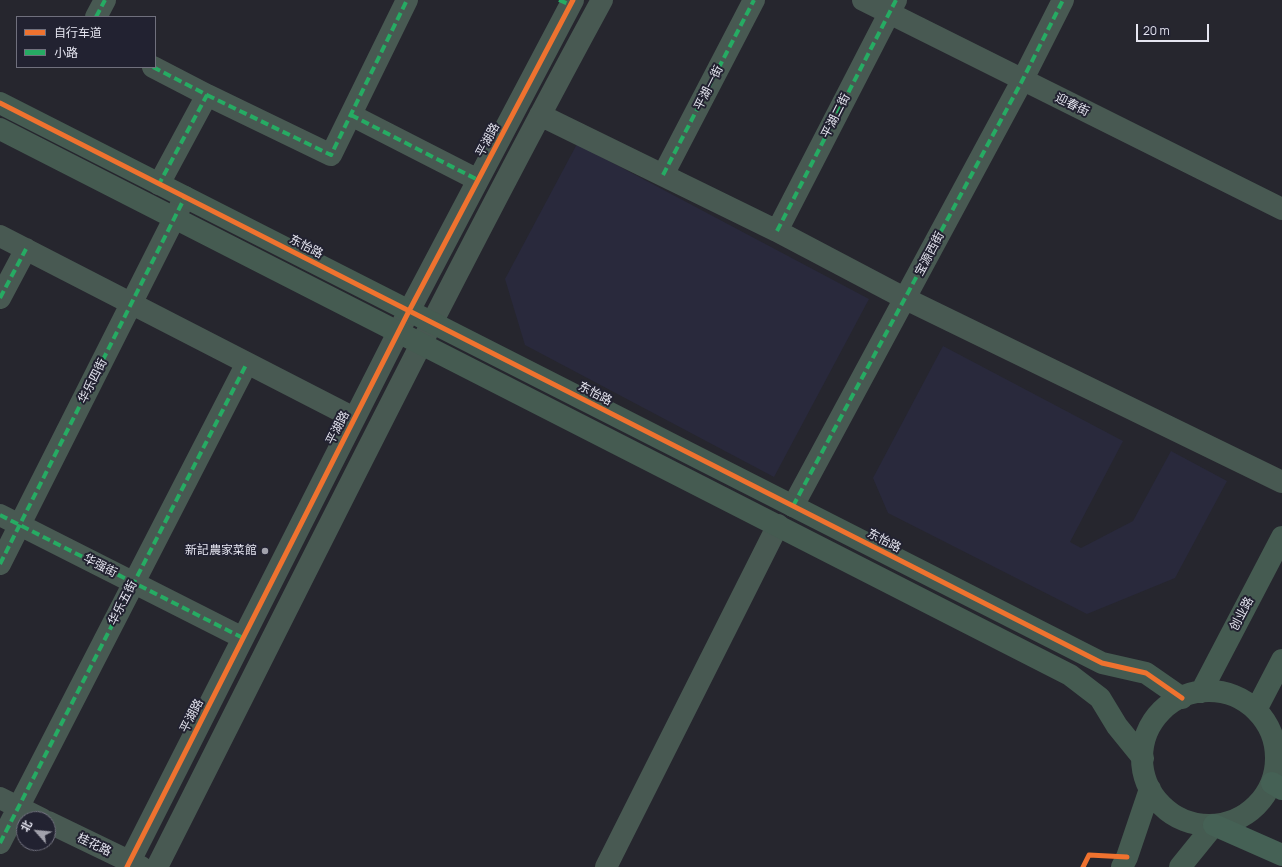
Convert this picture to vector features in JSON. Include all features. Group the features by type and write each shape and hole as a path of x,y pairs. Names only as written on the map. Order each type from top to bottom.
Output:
{"main road":[{"path":"1214,825 1282,855"}],"street":[{"path":"97,16 105,0"},
{"path":"155,68 331,155 407,0"},
{"path":"157,867 432,322 540,114 602,0"},
{"name":"平湖一街","path":"663,175 754,0"},
{"name":"迎春街","path":"862,0 892,6 1022,81 1282,209"},
{"name":"宝源西街","path":"793,506 906,299 1022,81 1063,0"},
{"name":"平湖路","path":"132,865 243,638 354,418 478,180 568,2"},
{"name":"平湖二街","path":"777,231 892,6"},
{"path":"159,184 207,95"},
{"name":"东怡路","path":"0,103 1102,663 1146,673 1191,695"},
{"path":"540,114 777,231 906,299 1282,482"},
{"path":"351,115 478,180"},
{"path":"0,129 1070,675 1100,698 1118,726 1142,758"},
{"name":"华乐四街","path":"0,564 185,197"},
{"path":"0,236 354,418"},
{"path":"0,298 26,249"},
{"name":"华乐五街","path":"0,843 9,803 134,583 247,363"},
{"name":"华强街","path":"0,515 243,638"},
{"path":"606,867 778,525"},
{"name":"创业路","path":"1191,695 1282,537"},
{"path":"1256,710 1282,660"},
{"path":"1221,692 1240,698 1256,710 1268,726 1275,744 1277,786 1246,814 1233,822 1214,825 1195,824 1176,817 1161,805 1150,789 1144,774 1142,758 1144,743 1149,729 1158,716 1168,706 1191,695 1221,692"},
{"path":"1122,867 1150,789"},
{"path":"9,803 26,811"},
{"path":"1180,867 1214,825"},
{"name":"桂花路","path":"56,826 132,865"}],"shaded area":[{"path":"577,144 869,299 774,477 525,345 505,279"},
{"path":"943,346 1123,441 1070,542 1081,548 1133,521 1171,451 1227,481 1175,578 1087,614 888,513 873,478"}],"marked path":[{"path":"97,16 105,0"},
{"path":"207,95 331,155 407,0"},
{"path":"559,0 571,5"},
{"path":"663,175 754,0"},
{"path":"777,231 896,0"},
{"path":"793,506 1022,81 1063,0"},
{"path":"155,68 207,95 159,184"},
{"path":"351,115 478,180"},
{"path":"0,564 185,197"},
{"path":"0,298 26,249"},
{"path":"0,843 247,363"},
{"path":"0,515 243,638"}],"cycle path":[{"path":"127,867 409,311 573,0"},
{"path":"0,103 1102,663 1146,673 1182,698"},
{"path":"1083,867 1089,855 1127,857"}],"place":[{"name":"新記農家菜館","path":"265,551"}]}
